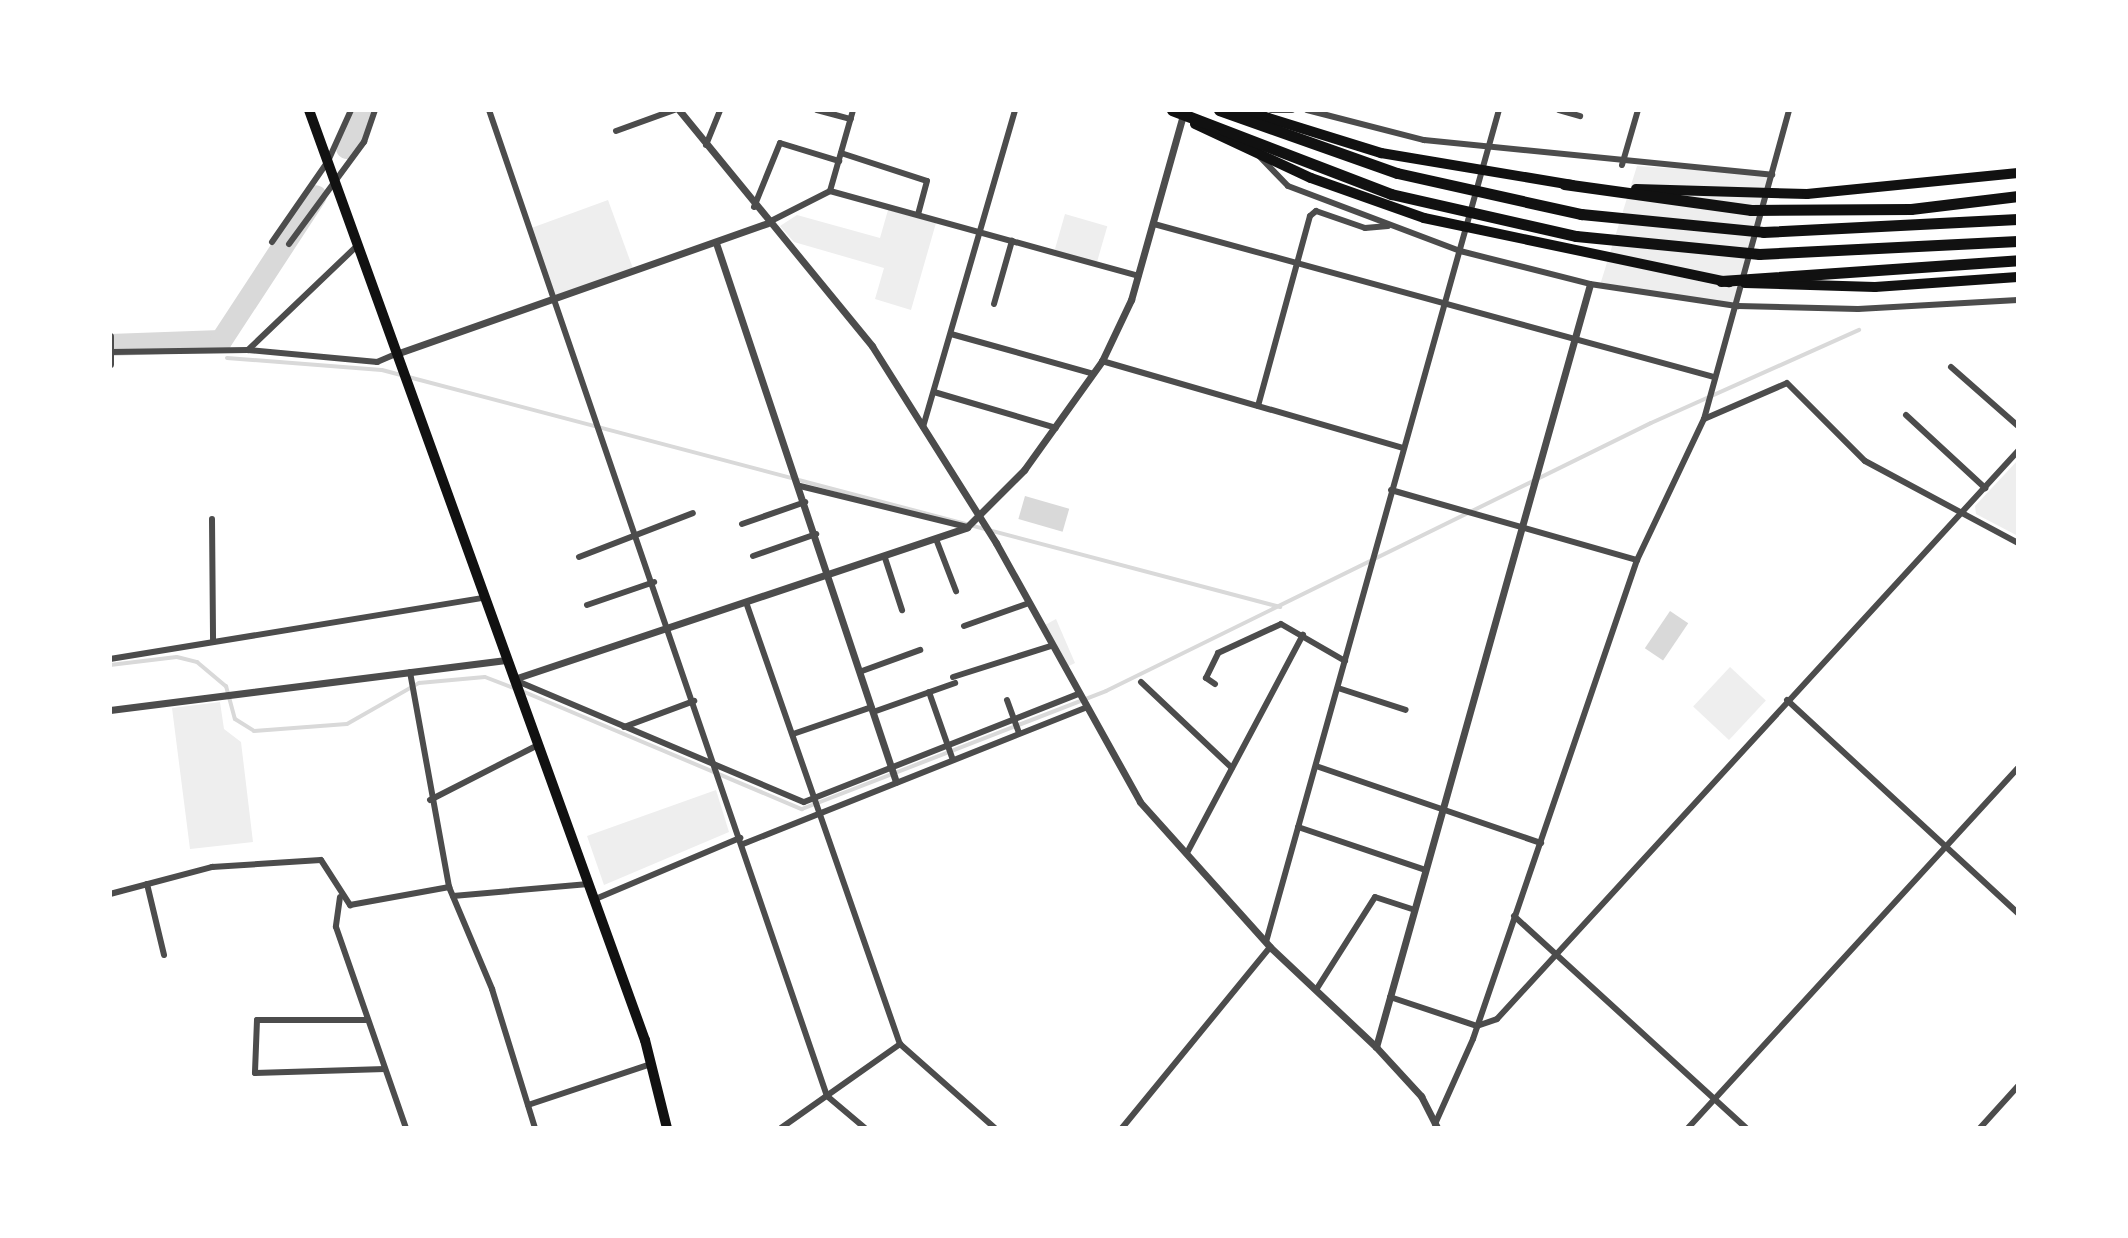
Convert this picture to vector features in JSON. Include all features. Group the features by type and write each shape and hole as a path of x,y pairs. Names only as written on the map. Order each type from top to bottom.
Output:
{"highway":[{"path":"309,110 588,884 651,1064 667,1128"},
{"path":"1219,110 1397,173 1581,214 1777,232 2018,219"},
{"path":"1243,110 1439,165 1751,210 1911,209 2018,196"},
{"path":"1177,112 1256,153 1424,218 1721,281 1875,287 2018,277"},
{"path":"1177,112 1391,194 1576,236 1759,254 2018,241"},
{"path":"1564,184 1807,194 2018,173"},
{"path":"1721,281 2018,260"}],"street":[{"path":"272,242 328,161 351,110"},
{"path":"289,244 364,142 375,110"},
{"path":"489,110 654,582 827,1096 865,1128"},
{"path":"616,131 676,110 872,346 977,519 991,536 1140,802 1188,851 1268,944 1376,1047 1421,1096 1435,1127"},
{"path":"706,145 720,110"},
{"path":"817,110 851,119"},
{"path":"830,191 853,110"},
{"path":"923,427 1015,110"},
{"path":"1271,110 1292,110"},
{"path":"1307,110 1337,120 1488,149 1622,165 1772,175"},
{"path":"1337,120 1340,110"},
{"path":"1124,1127 1268,944 1391,490 1499,110"},
{"path":"1559,110 1580,116"},
{"path":"1622,165 1638,110"},
{"path":"1435,1127 1477,1026 1637,560 1704,419 1714,377 1738,306 1789,110"},
{"path":"515,681 830,578 967,527 977,519 1056,428 1102,361 1138,276 1154,224 1177,112"},
{"path":"754,207 780,143 927,181 918,214"},
{"path":"1256,153 1288,186 1460,251 1590,284 1738,306 1858,309 2018,300"},
{"path":"111,351 248,350 377,362 716,243 768,223 830,191 1138,276"},
{"path":"1258,406 1297,264 1316,211 1365,228 1392,226"},
{"path":"1154,224 1714,377"},
{"path":"994,304 1012,241"},
{"path":"716,243 875,709 896,782"},
{"path":"248,350 357,246"},
{"path":"1376,1047 1590,284"},
{"path":"951,334 1094,374"},
{"path":"110,336 110,364"},
{"path":"1102,361 1403,448"},
{"path":"1951,367 2018,426"},
{"path":"1704,419 1787,383 1865,461 1960,515 2018,543"},
{"path":"934,392 1056,428"},
{"path":"1906,415 1985,488"},
{"path":"1390,997 1477,1026 1497,1019 2018,451"},
{"path":"800,485 967,527"},
{"path":"1391,490 1637,560"},
{"path":"742,524 805,502"},
{"path":"579,557 693,513"},
{"path":"212,519 213,642"},
{"path":"753,556 816,534"},
{"path":"936,539 956,591"},
{"path":"885,558 902,610"},
{"path":"587,605 654,582"},
{"path":"110,659 483,598"},
{"path":"964,626 1029,603"},
{"path":"747,605 900,1044 995,1128"},
{"path":"1215,684 1206,678 1218,653 1281,624 1345,661"},
{"path":"1188,851 1303,635"},
{"path":"793,734 929,692 954,680 1051,646"},
{"path":"862,671 920,650"},
{"path":"110,710 411,676 506,660"},
{"path":"411,676 430,800 449,887 535,1128"},
{"path":"515,681 804,802 1078,694"},
{"path":"1141,682 1232,768"},
{"path":"1338,688 1406,710"},
{"path":"929,692 952,759"},
{"path":"1007,700 1019,733"},
{"path":"1787,700 2018,913"},
{"path":"624,727 694,701"},
{"path":"593,900 1087,707"},
{"path":"976,735 981,748"},
{"path":"430,800 536,746"},
{"path":"1316,766 1541,843"},
{"path":"1688,1128 2018,768"},
{"path":"1298,827 1426,870"},
{"path":"110,894 241,863 321,860 340,897 350,905 449,887"},
{"path":"147,884 164,955"},
{"path":"453,896 588,884"},
{"path":"340,897 336,927 406,1128"},
{"path":"1316,990 1375,897 1415,910"},
{"path":"1514,916 1746,1128"},
{"path":"367,1020 257,1020 255,1073 385,1069"},
{"path":"781,1128 900,1044"},
{"path":"528,1105 651,1064"},
{"path":"1980,1128 2018,1086"}],"shaded area":[{"path":"1637,166 1772,175 1738,306 1600,285"},
{"path":"608,200 634,272 556,301 530,228"},
{"path":"888,210 936,223 911,310 875,299 884,268 794,242 780,226 797,215 880,238"},
{"path":"1065,214 1107,226 1096,266 1054,253"},
{"path":"2018,460 2018,536 1976,514 1975,506"},
{"path":"1025,496 1069,509 1063,532 1018,519"},
{"path":"1670,611 1688,623 1663,661 1645,648"},
{"path":"1056,619 1075,663 1067,667 1045,625"},
{"path":"1730,667 1766,700 1729,740 1693,706"},
{"path":"220,702 224,729 241,742 253,842 190,849 172,708"},
{"path":"716,790 729,832 604,885 587,836"}],"waterway":[{"path":"347,148 365,110"},
{"path":"110,345 221,341 316,196"},
{"path":"522,691 802,809 1106,691 1651,423 1859,330"},
{"path":"221,341 224,350"},
{"path":"227,358 382,370 1280,607"},
{"path":"110,665 177,657 197,662 226,686 235,719 254,731 347,724 419,683 485,677 514,688"}]}
